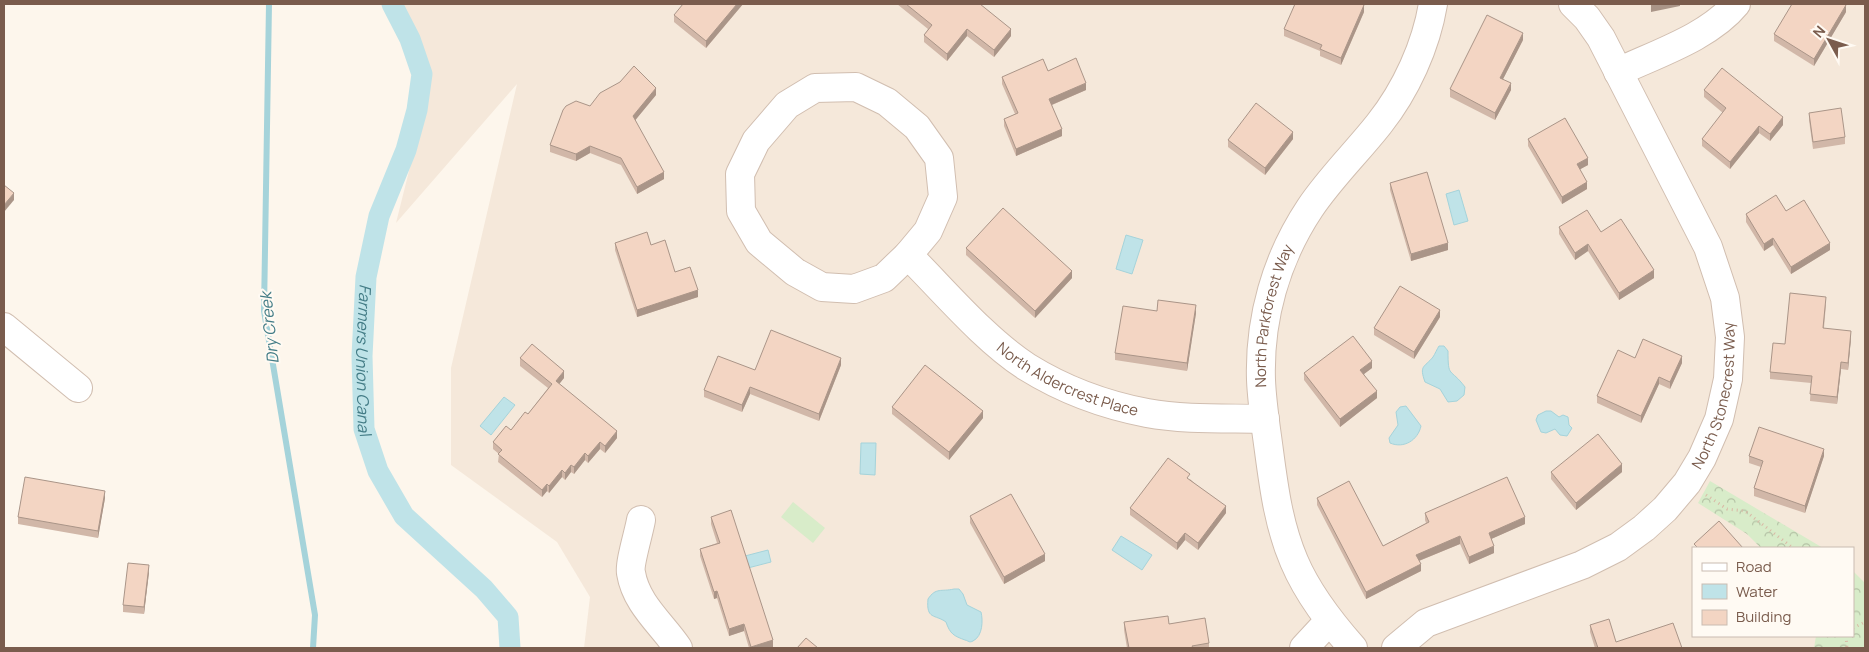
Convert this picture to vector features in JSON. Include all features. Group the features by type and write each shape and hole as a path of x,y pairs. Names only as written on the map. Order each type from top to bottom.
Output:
{"street":[{"name":"North Parkforest Way","path":"1353,648 1329,621 1309,590 1294,562 1284,536 1276,504 1265,420 1261,381 1261,344 1268,304 1278,269 1293,236 1310,208 1380,122 1404,86 1421,48 1433,4"},
{"name":"North Stonecrest Way","path":"1396,648 1426,623 1582,565 1618,547 1644,528 1665,509 1687,483 1702,458 1719,420 1728,379 1730,338 1725,298 1708,246 1601,38 1587,18 1573,4"},
{"path":"1618,72 1691,38 1712,26 1736,4"},
{"path":"856,87 887,102 918,127 939,158 943,197 928,231 908,255 884,278 854,289 822,287 795,272 759,242 742,211 740,174 756,141 787,105 816,88 856,87"},
{"name":"North Aldercrest Place","path":"908,255 992,340 1026,367 1068,389 1106,403 1149,413 1265,420"},
{"path":"4,327 78,388"},
{"path":"641,520 630,572 642,604 678,648"},
{"path":"1304,648 1329,621"}],"path":[{"path":"1687,483 1727,509 1745,511 1792,547"}],"shaded area":[{"path":"387,4 1865,4 1865,648 584,648 590,597 557,542 451,465 451,368 517,84 396,223 428,95"}],"green space":[{"path":"1710,481 1821,547 1760,547 1747,534 1698,503"},
{"path":"793,502 825,528 813,543 781,517"},
{"path":"1854,572 1865,583 1865,648 1814,648 1816,637 1854,637"}],"water":[{"path":"1459,190 1468,221 1454,225 1446,194"},
{"path":"1126,235 1143,240 1132,274 1116,269"},
{"path":"1439,346 1444,346 1448,351 1449,369 1465,387 1464,395 1457,401 1448,402 1440,389 1425,382 1422,372 1423,367 1433,357"},
{"path":"504,397 515,405 491,435 480,426"},
{"path":"1406,406 1421,426 1417,435 1410,442 1395,445 1390,443 1389,438 1398,425 1396,412 1400,407"},
{"path":"1551,411 1559,417 1563,415 1568,417 1569,425 1572,428 1567,436 1560,435 1555,429 1546,433 1541,432 1536,420 1538,415"},
{"path":"861,443 876,443 875,475 860,474"},
{"path":"1121,536 1152,555 1142,570 1112,550"},
{"path":"768,550 771,562 744,569 741,557"},
{"path":"959,589 967,605 981,612 982,623 980,632 972,642 955,636 946,622 932,615 928,610 928,599 931,595 939,591"}],"building":[{"path":"683,4 737,4 706,41 674,15"},
{"path":"906,4 980,4 1011,29 994,50 967,29 947,54 924,35 932,25"},
{"path":"1295,4 1364,5 1341,58 1320,49 1322,45 1284,29"},
{"path":"1792,4 1846,5 1814,59 1774,34"},
{"path":"1487,15 1523,33 1500,78 1511,83 1495,113 1450,89"},
{"path":"1076,58 1086,83 1049,99 1062,129 1016,149 1004,119 1018,113 1002,77 1043,59 1048,71"},
{"path":"634,66 656,88 633,116 664,172 637,187 621,158 590,146 576,154 550,145 566,106 576,101 590,106 600,93 620,82"},
{"path":"1722,68 1783,117 1770,134 1759,126 1730,162 1702,139 1726,108 1704,90"},
{"path":"1256,103 1293,132 1265,168 1228,140"},
{"path":"1841,108 1845,137 1813,142 1809,113"},
{"path":"1565,118 1588,158 1577,164 1587,182 1562,197 1528,139"},
{"path":"1427,172 1448,243 1411,254 1390,183"},
{"path":"4,185 14,193 4,205"},
{"path":"1776,195 1786,211 1804,200 1830,243 1791,267 1773,238 1764,244 1746,214"},
{"path":"1003,208 1072,271 1035,311 966,248"},
{"path":"1587,210 1601,232 1621,219 1654,270 1619,293 1588,244 1575,253 1559,227"},
{"path":"647,232 651,245 665,240 675,272 690,267 698,290 637,310 615,243"},
{"path":"1400,286 1440,310 1414,352 1374,328"},
{"path":"1790,293 1826,297 1823,328 1851,331 1848,363 1841,362 1837,397 1810,394 1812,376 1770,372 1773,343 1785,344"},
{"path":"1158,300 1196,305 1187,363 1115,353 1123,306 1157,311"},
{"path":"771,330 841,358 819,414 750,387 742,405 704,390 718,356 755,370"},
{"path":"1353,336 1372,361 1360,370 1377,391 1340,419 1304,373"},
{"path":"1643,339 1682,356 1670,382 1659,377 1641,416 1597,396 1618,350 1635,358"},
{"path":"532,344 564,371 556,381 617,431 605,446 600,442 588,456 585,453 574,467 571,465 565,473 562,470 549,486 547,484 542,490 498,454 502,450 493,442 506,426 511,430 525,412 528,414 552,384 520,358"},
{"path":"925,365 983,411 949,452 892,407"},
{"path":"1759,427 1824,449 1805,506 1754,488 1763,461 1749,456"},
{"path":"1598,434 1622,464 1576,503 1551,472"},
{"path":"1168,458 1190,474 1187,478 1226,506 1198,543 1185,533 1177,543 1130,508"},
{"path":"25,477 105,491 98,531 18,517"},
{"path":"1507,477 1525,517 1489,533 1494,546 1469,557 1460,536 1416,555 1421,564 1366,592 1317,498 1349,481 1383,546 1429,522 1425,513"},
{"path":"1011,494 1045,554 1004,577 970,516"},
{"path":"731,510 773,640 751,647 744,624 729,629 717,591 714,592 700,549 720,543 711,517"},
{"path":"1719,521 1742,547 1697,547 1694,544"},
{"path":"128,563 149,565 144,607 123,605"},
{"path":"1168,616 1169,624 1205,618 1209,643 1192,646 1193,648 1129,648 1124,622"},
{"path":"1609,619 1616,642 1673,623 1682,648 1598,648 1590,625"},
{"path":"806,638 818,648 797,648"}],"waterway":[{"name":"Dry Creek","path":"269,4 264,311 315,615 313,648"},
{"name":"Farmers Union Canal","path":"392,4 410,39 422,74 417,110 406,150 379,216 366,277 362,356 364,429 378,471 404,516 484,589 508,617 510,648"}]}
